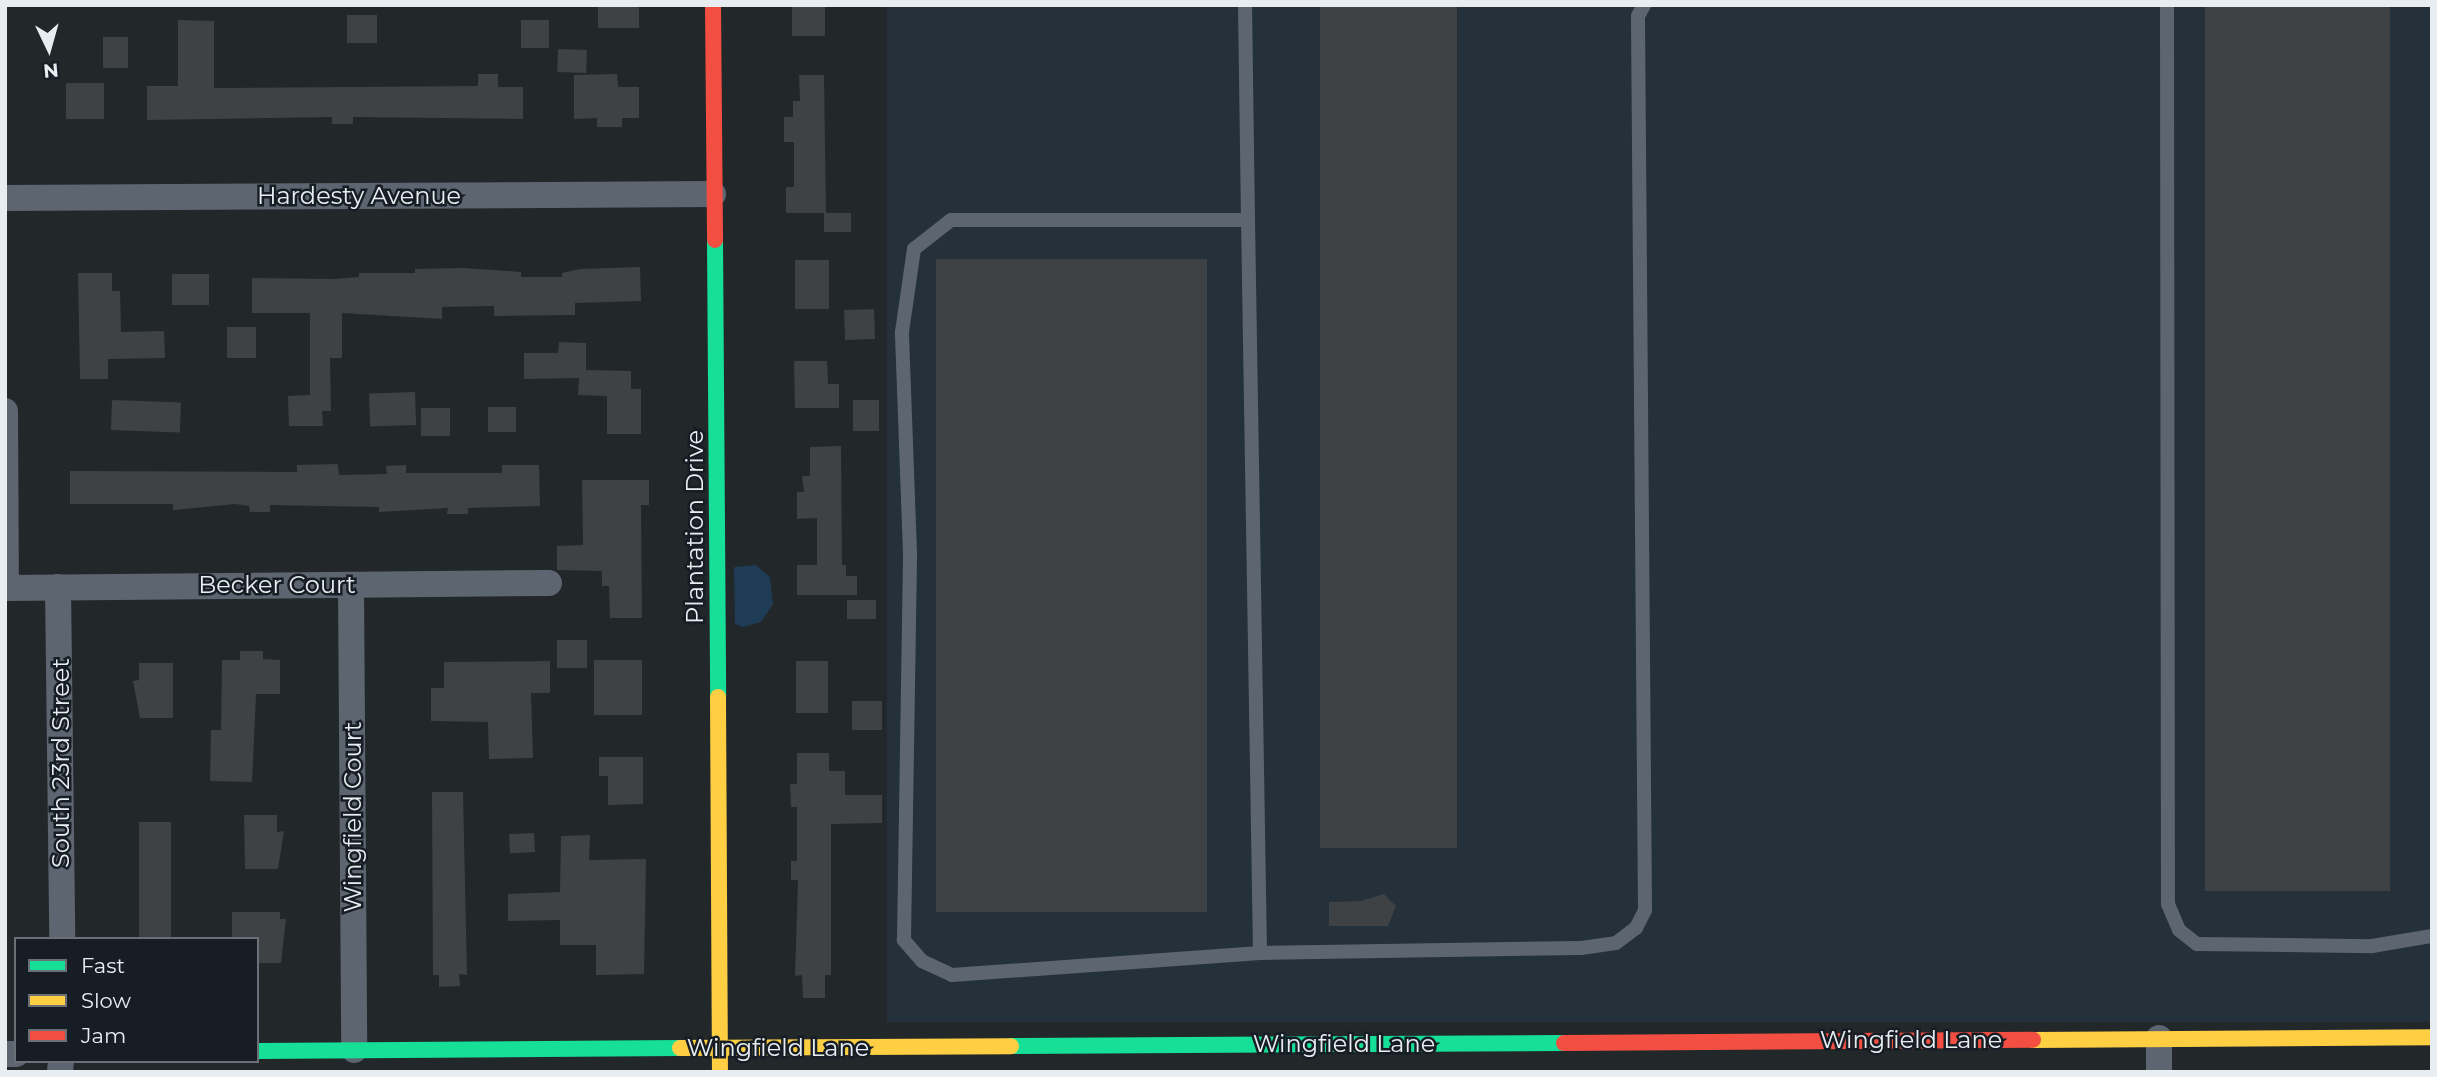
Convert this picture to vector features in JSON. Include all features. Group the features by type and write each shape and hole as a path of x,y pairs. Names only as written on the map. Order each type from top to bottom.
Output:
{"street":[{"name":"Plantation Drive","path":"713,5 720,1072"},
{"name":"Hardesty Avenue","path":"5,198 713,194"},
{"path":"5,411 6,588"},
{"name":"Becker Court","path":"6,588 549,583"},
{"name":"Wingfield Court","path":"351,585 354,1050"},
{"name":"South 23rd Street","path":"58,587 62,937"},
{"name":"Wingfield Lane","path":"259,1051 2432,1037"},
{"path":"2159,1038 2159,1072"}],"lane":[{"path":"1245,5 1260,953"},
{"path":"1248,220 951,220 914,249 902,332 910,554 904,940 922,961 952,975 1260,953 1581,948 1616,943 1636,928 1645,910 1638,16 1644,5"},
{"path":"2167,5 2168,904 2179,930 2197,944 2372,946 2432,936"}],"shaded area":[{"path":"887,5 2432,5 2432,1022 887,1022"},
{"path":"756,565 770,577 773,604 761,622 743,627 735,624 734,567"}],"building":[{"path":"598,5 639,5 639,28 598,28"},
{"path":"792,5 825,5 825,36 792,36"},
{"path":"1320,5 1457,5 1457,848 1320,848"},
{"path":"2205,5 2390,5 2390,891 2205,891"},
{"path":"347,15 377,15 377,43 347,43"},
{"path":"178,20 214,21 214,88 478,86 478,74 498,74 498,87 523,87 523,119 353,117 353,124 332,124 332,117 147,120 147,86 178,86"},
{"path":"521,20 549,20 549,48 521,48"},
{"path":"103,37 128,37 128,68 103,68"},
{"path":"558,49 587,50 586,73 557,72"},
{"path":"617,74 618,87 639,87 639,118 622,118 622,127 597,127 597,118 574,119 574,75"},
{"path":"799,75 824,75 826,213 786,213 786,187 794,187 794,142 784,142 784,117 793,117 793,101 800,101"},
{"path":"66,83 104,83 104,119 66,119"},
{"path":"824,213 851,213 851,232 824,232"},
{"path":"936,259 1207,259 1207,912 936,912"},
{"path":"795,260 829,260 829,309 795,309"},
{"path":"640,267 641,301 575,303 575,315 494,316 494,306 442,307 442,319 342,313 342,358 330,358 331,411 322,411 323,426 289,426 288,396 310,395 310,313 252,313 252,278 335,279 359,277 359,273 415,273 415,269 464,268 521,272 521,277 562,277 562,273 580,269"},
{"path":"78,273 112,273 112,291 120,291 121,332 164,331 165,358 108,359 108,379 80,379"},
{"path":"172,274 209,274 209,305 172,305"},
{"path":"874,309 875,339 845,340 844,310"},
{"path":"227,327 256,327 256,358 227,358"},
{"path":"559,342 586,343 586,370 631,371 631,389 641,389 641,434 607,434 607,396 578,395 579,378 524,379 524,353 558,353"},
{"path":"794,361 827,361 828,384 839,384 839,408 795,408"},
{"path":"415,392 416,425 370,427 369,394"},
{"path":"112,400 181,402 180,432 111,430"},
{"path":"853,400 879,400 879,431 853,431"},
{"path":"488,407 516,407 516,432 488,432"},
{"path":"421,408 450,408 450,436 421,436"},
{"path":"841,446 842,565 846,565 846,576 857,576 857,595 797,595 797,565 817,565 817,518 797,519 797,492 804,492 802,476 810,476 810,447"},
{"path":"338,464 339,475 387,474 386,466 406,465 406,473 502,473 502,465 539,465 540,506 468,508 468,514 447,514 448,508 379,512 379,507 270,505 270,512 250,512 249,506 235,504 173,510 173,504 70,504 70,471 297,472 297,465"},
{"path":"582,480 649,480 649,505 641,505 642,618 610,618 609,586 602,586 602,571 557,570 557,546 583,545"},
{"path":"847,600 876,600 876,619 847,619"},
{"path":"557,640 587,640 587,668 557,668"},
{"path":"240,651 263,651 263,659 280,660 280,694 256,694 252,782 210,781 211,730 221,730 222,660 240,660"},
{"path":"594,660 642,660 642,715 594,715"},
{"path":"550,661 550,693 531,693 533,758 489,759 488,722 431,721 431,688 444,688 444,662"},
{"path":"796,661 828,661 828,713 796,713"},
{"path":"139,663 173,663 173,718 140,718 133,681 139,680"},
{"path":"852,701 882,701 882,730 852,730"},
{"path":"797,753 829,753 829,771 845,771 845,795 882,795 882,823 831,824 831,975 825,975 825,998 803,998 802,975 795,976 798,880 791,880 791,861 797,861 797,807 791,807 790,784 797,784"},
{"path":"599,757 643,757 643,804 608,805 608,776 599,776"},
{"path":"432,792 463,792 467,975 459,974 460,986 439,987 439,975 433,975"},
{"path":"244,815 277,815 277,832 284,831 278,869 245,869"},
{"path":"139,822 171,822 171,937 139,937"},
{"path":"534,833 535,852 510,853 509,834"},
{"path":"590,835 589,860 646,859 644,974 596,975 596,945 560,945 560,920 508,921 508,894 560,892 561,836"},
{"path":"1384,894 1396,906 1388,926 1329,926 1329,902 1361,901"},
{"path":"232,912 280,912 280,919 286,919 281,963 259,963 259,937 232,937"}],"traffic: fast":[{"path":"715,240 718,697"},
{"path":"1011,1046 1564,1043"},
{"path":"259,1051 680,1048"}],"traffic: slow":[{"path":"718,697 720,1072"},
{"path":"2033,1040 2432,1037"},
{"path":"680,1048 1011,1046"}],"traffic: jam":[{"path":"713,5 715,240"},
{"path":"1564,1043 2033,1040"}]}
